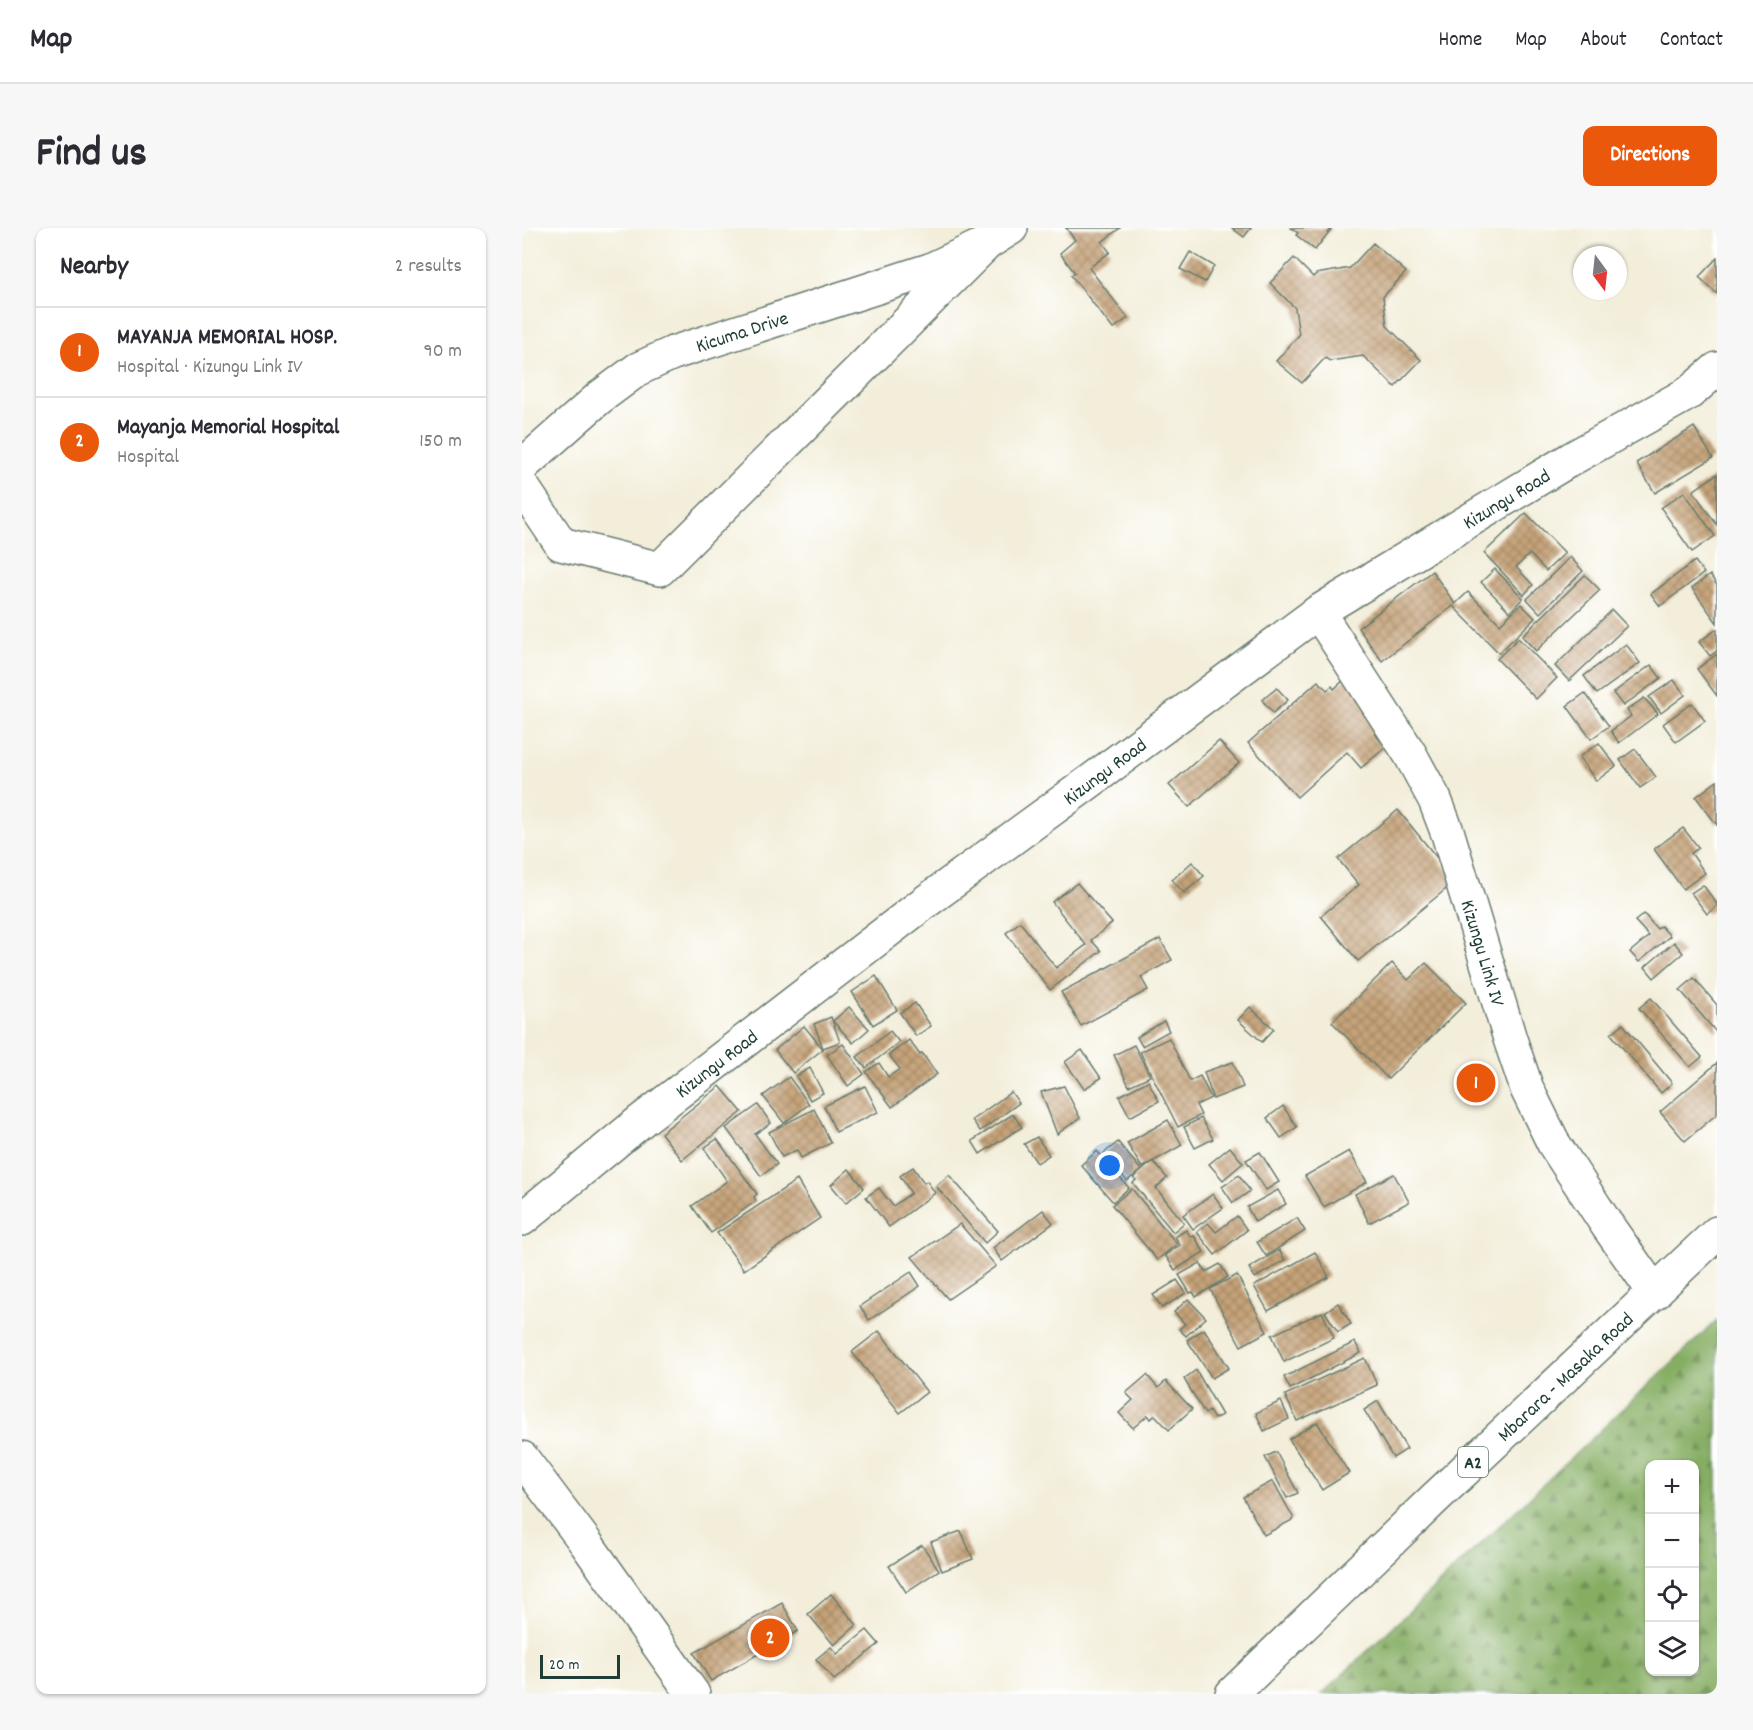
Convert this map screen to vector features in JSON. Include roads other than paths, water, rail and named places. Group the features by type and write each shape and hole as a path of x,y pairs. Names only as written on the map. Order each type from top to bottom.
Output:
{"street":[{"name":"Kicuma Drive","path":"522,466 599,398 638,369 684,350 930,270 990,233"},
{"path":"522,486 561,544 660,569 990,233"},
{"name":"Kizungu Road","path":"522,1219 642,1120 914,910 1318,612 1571,459 1689,393 1717,369"},
{"name":"Kizungu Link IV","path":"1318,612 1410,754 1435,800 1448,834 1527,1089 1554,1144 1655,1293"},
{"name":"Mbarara - Masaka Road","path":"1232,1694 1433,1500 1717,1233"},
{"path":"522,1458 586,1543 693,1694"}],"place":[{"name":"MAYANJA MEMORIAL HOSP.","path":"1476,1083"},
{"name":"Mayanja Memorial Hospital","path":"770,1638"}]}
